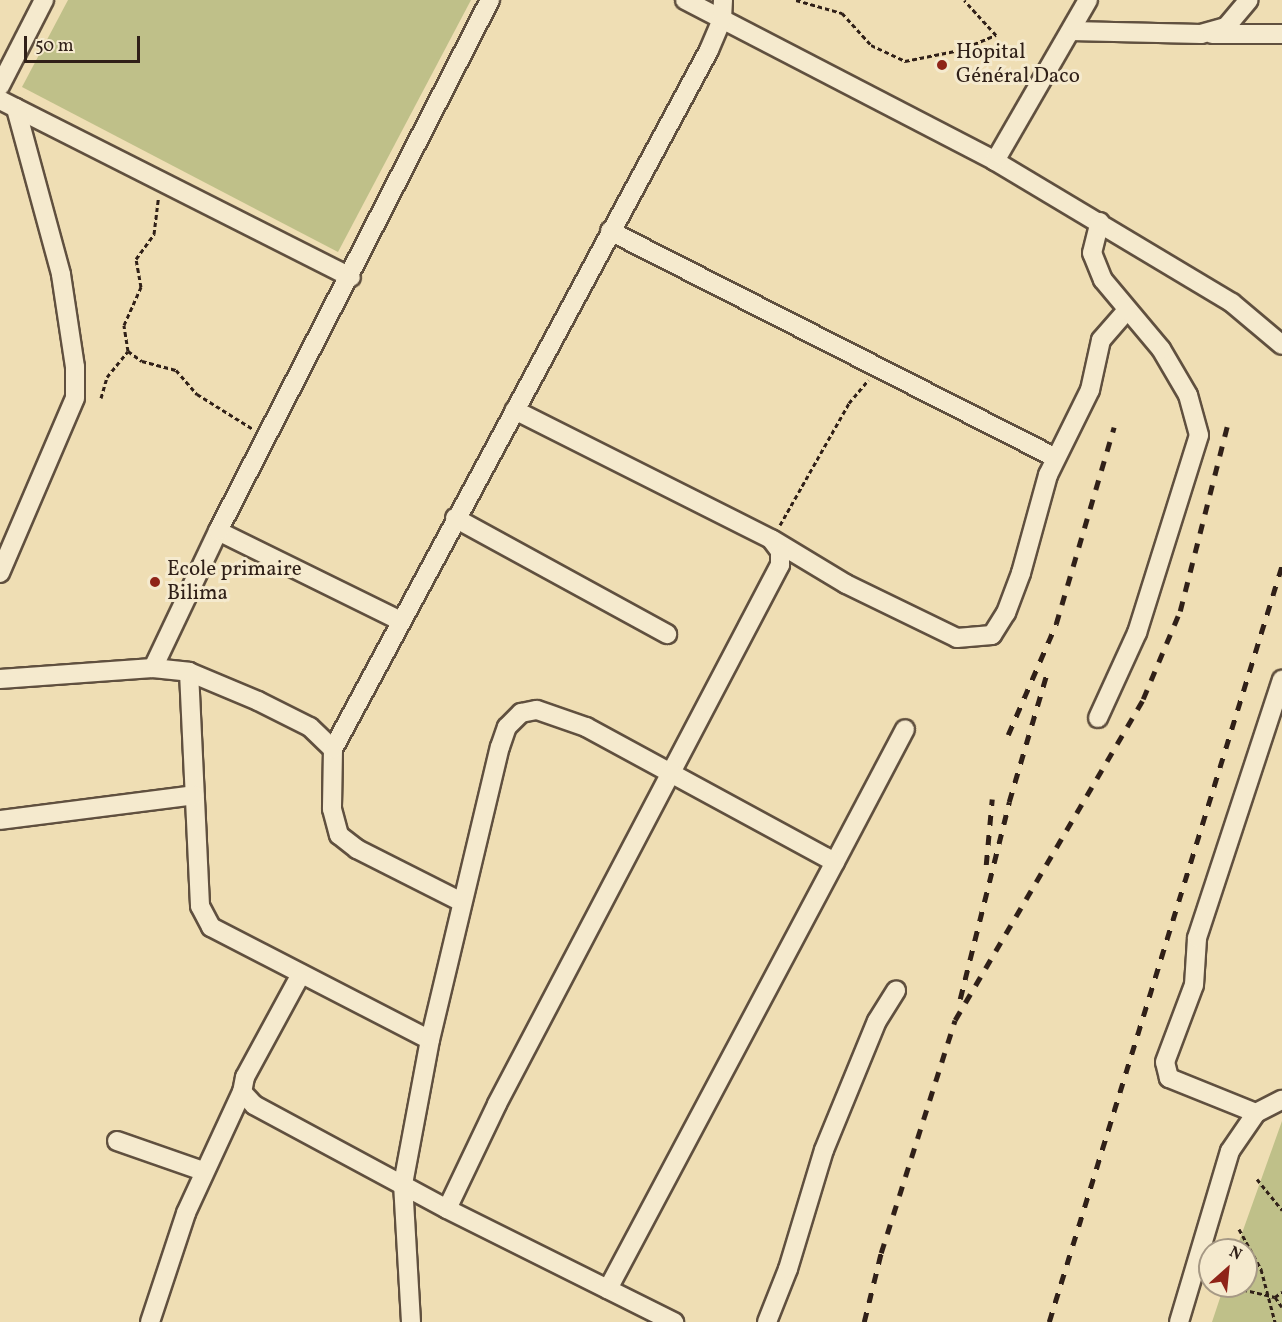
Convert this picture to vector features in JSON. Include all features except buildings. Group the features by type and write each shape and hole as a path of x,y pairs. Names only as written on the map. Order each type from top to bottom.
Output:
{"street":[{"path":"0,86 44,0"},
{"path":"153,668 218,531 351,277 490,0"},
{"path":"685,0 995,161 1232,303 1282,345"},
{"path":"460,901 357,849 339,835 332,809 333,749 722,20 723,0"},
{"path":"995,161 1088,0"},
{"path":"1201,34 1226,27 1249,0"},
{"path":"1071,31 1282,34"},
{"path":"8,104 351,277"},
{"path":"0,573 75,398 75,367 61,274 8,104"},
{"path":"1098,718 1137,633 1199,435 1188,395 1161,349 1103,280 1092,252 1100,222"},
{"path":"610,231 1056,458"},
{"path":"514,410 771,539 846,584 957,638 992,635 1006,613 1021,573 1040,496 1090,390 1101,340 1128,310"},
{"path":"455,518 667,634"},
{"path":"218,531 401,621"},
{"path":"447,1209 503,1094 780,565 780,551 771,539"},
{"path":"0,679 153,668 189,672 222,684 310,728 333,749"},
{"path":"189,672 200,906 211,927 430,1040"},
{"path":"1256,1113 1169,1078 1165,1062 1194,985 1197,938 1282,680"},
{"path":"411,1322 403,1184 430,1040 460,901 507,727 520,713 537,710 560,716 835,862"},
{"path":"608,1289 905,729"},
{"path":"0,820 194,795"},
{"path":"150,1322 202,1171 242,1092 245,1077 302,974"},
{"path":"767,1322 788,1269 824,1150 877,1021 896,990"},
{"path":"242,1092 254,1105 447,1209 674,1322"},
{"path":"1179,1322 1230,1151 1256,1113 1282,1100"},
{"path":"117,1141 202,1171"}],"path":[{"path":"796,0 842,13 871,45 905,61 960,50 996,35 964,0"},
{"path":"160,179 154,234 136,259 141,287 124,325 128,351 142,361 176,370 197,394 268,438"},
{"path":"101,398 107,377 128,351"},
{"path":"771,539 797,501 849,403 880,369"},
{"path":"1257,1179 1282,1210"},
{"path":"1239,1229 1261,1269 1275,1322"},
{"path":"1258,1293 1275,1297 1282,1292"},
{"path":"1275,1297 1282,1307"}],"green space":[{"path":"68,0 471,0 338,252 22,87"},
{"path":"1282,1121 1282,1322 1212,1322 1220,1298 1258,1298 1258,1238 1240,1238"}],"railway":[{"path":"864,1322 881,1253 955,1020 1143,699 1180,611 1229,419"},
{"path":"1008,735 1056,624 1114,427"},
{"path":"1049,1322 1282,565"},
{"path":"960,999 1009,802 1047,673"},
{"path":"986,865 992,799"}],"place":[{"name":"Hopital Général Daco","path":"942,65"},
{"name":"Ecole primaire Bilima","path":"155,582"}]}
